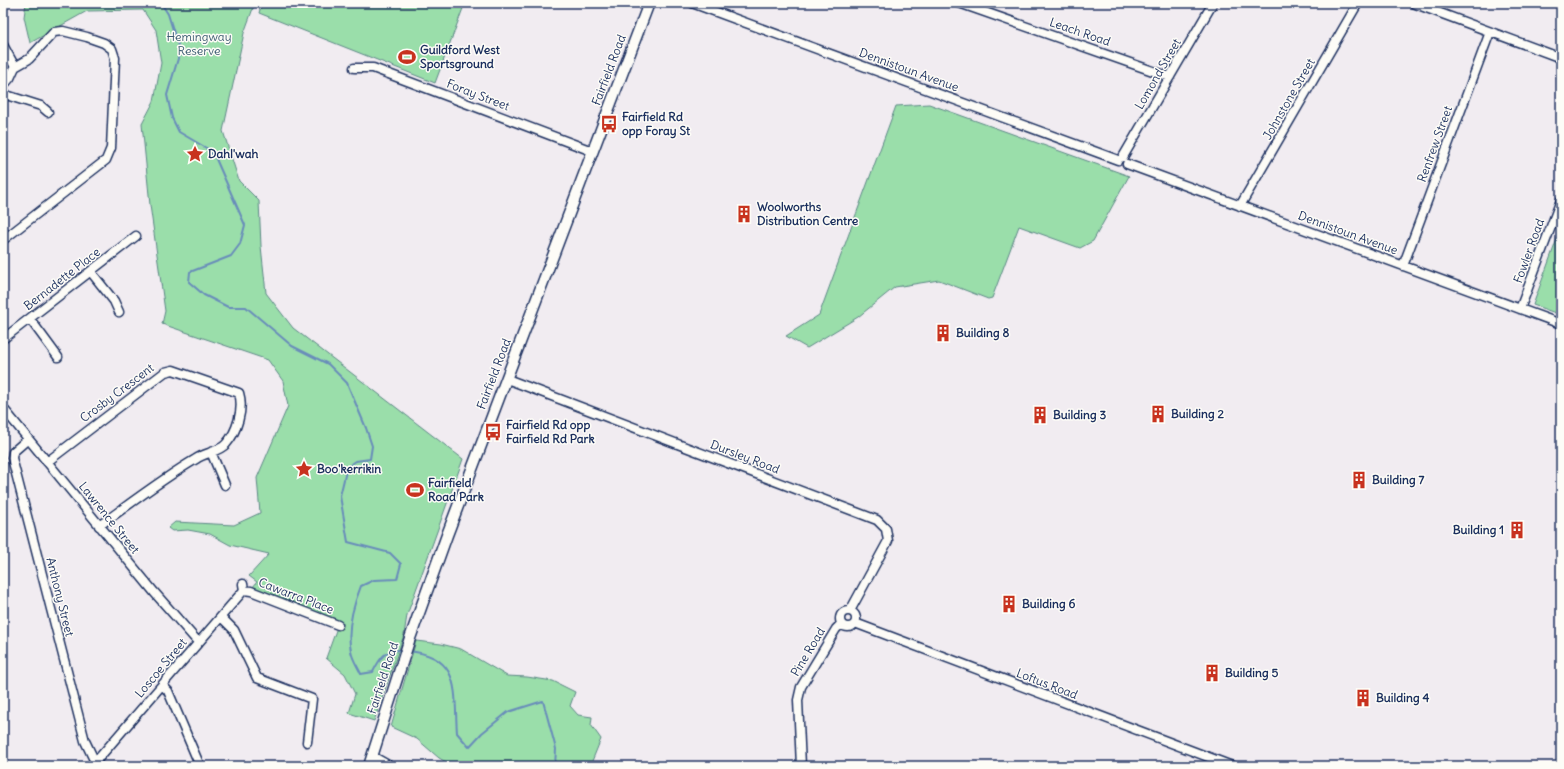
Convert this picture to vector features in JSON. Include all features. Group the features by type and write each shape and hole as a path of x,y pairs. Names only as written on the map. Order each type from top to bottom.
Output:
{"main road":[{"name":"Fairfield Road","path":"369,766 409,640 447,534 649,3"}],"street":[{"name":"Dennistoun Avenue","path":"692,3 1122,160 1240,206 1561,324"},
{"name":"Leach Road","path":"959,3 1170,77"},
{"name":"Lomond Street","path":"1122,160 1213,3"},
{"name":"Johnstone Street","path":"1240,206 1358,3"},
{"path":"1414,3 1561,58"},
{"path":"3,86 10,78 15,67 29,59 54,32 63,31 87,36 104,43 112,49 115,58 111,148 106,160 3,240"},
{"name":"Renfrew Street","path":"1403,266 1490,32"},
{"path":"3,45 15,67"},
{"name":"Foray Street","path":"354,68 373,68 592,151"},
{"path":"3,94 41,106 48,112"},
{"name":"Fowler Road","path":"1520,309 1561,200"},
{"name":"Bernadette Place","path":"3,339 136,236"},
{"path":"91,272 114,301 119,312"},
{"path":"30,319 58,357"},
{"name":"Crosby Crescent","path":"47,462 165,372 174,370 239,393 242,402 234,433 225,446 198,457 174,472 100,526"},
{"name":"Dursley Road","path":"507,379 877,520 886,529 888,541 850,611"},
{"name":"Lawrence Street","path":"3,408 154,592 198,642"},
{"name":"Anthony Street","path":"28,439 13,452 12,458 85,741 95,765"},
{"path":"211,452 225,485"},
{"name":"Loscoe Street","path":"95,765 198,642 221,617 244,587"},
{"name":"Cawarra Place","path":"244,587 338,625"},
{"path":"850,611 855,616 855,624 848,627 841,624 840,620 841,615 850,611"},
{"path":"221,617 234,630 257,678 312,699 306,742"},
{"name":"Pine Road","path":"801,766 798,700 801,687 836,629 841,624"},
{"name":"Loftus Road","path":"855,624 1232,766"},
{"path":"162,685 168,691 200,766"},
{"path":"372,756 390,766"}],"green space":[{"name":"Fairfield Road Park","path":"26,3 255,3 244,33 223,131 239,181 259,201 261,246 266,293 293,328 463,459 407,615 404,635 374,721 349,713 355,694 345,674 326,658 339,622 252,588 257,582 249,576 269,554 230,545 210,534 188,530 172,531 168,528 175,522 234,525 260,513 257,478 288,406 283,381 268,360 162,324 165,311 150,205 142,124 154,101 161,63 156,30 143,10 87,11 30,43 24,17"},
{"name":"Guildford West Sportsground","path":"262,3 465,3 435,83 259,13"},
{"path":"929,104 1129,176 1093,241 1080,248 1019,226 992,298 988,299 939,280 895,287 858,317 807,348 786,336 819,315 896,106"},
{"path":"1561,228 1561,315 1533,305"},
{"path":"416,641 441,644 461,649 507,676 553,681 575,692 570,706 578,715 592,717 591,725 601,739 590,766 453,766 439,758 417,739 391,727"}],"waterway":[{"path":"161,3 168,14 180,52 167,95 172,118 179,132 208,149 216,159 245,225 240,244 231,256 190,272 189,282 204,295 228,307 246,307 292,346 328,364 347,383 372,446 370,459 356,461 347,467 340,496 348,542 390,553 401,564 397,579 374,580 361,586 351,618 349,634 352,654 361,674 373,672 378,663 387,653 402,650"},
{"path":"408,651 425,654 438,660 446,668 452,678 456,704 457,733 469,747 482,733 508,712 543,701 556,749 555,766"}],"place":[{"name":"Guildford West Sportsground","path":"407,57"},
{"name":"Fairfield Rd opp Foray St","path":"609,124"},
{"name":"Dahl'wah","path":"195,154"},
{"name":"Woolworths Distribution Centre","path":"744,214"},
{"name":"Building 8","path":"943,333"},
{"name":"Building 2","path":"1158,414"},
{"name":"Building 3","path":"1040,415"},
{"name":"Fairfield Rd opp Fairfield Rd Park","path":"493,432"},
{"name":"Boo'kerrikin","path":"304,469"},
{"name":"Building 7","path":"1359,480"},
{"name":"Fairfield Road Park","path":"415,490"},
{"name":"Building 1","path":"1517,530"},
{"name":"Building 6","path":"1009,604"},
{"name":"Building 5","path":"1212,673"},
{"name":"Building 4","path":"1363,698"}],"park label":[{"name":"Hemingway Reserve","path":"199,44"}]}
